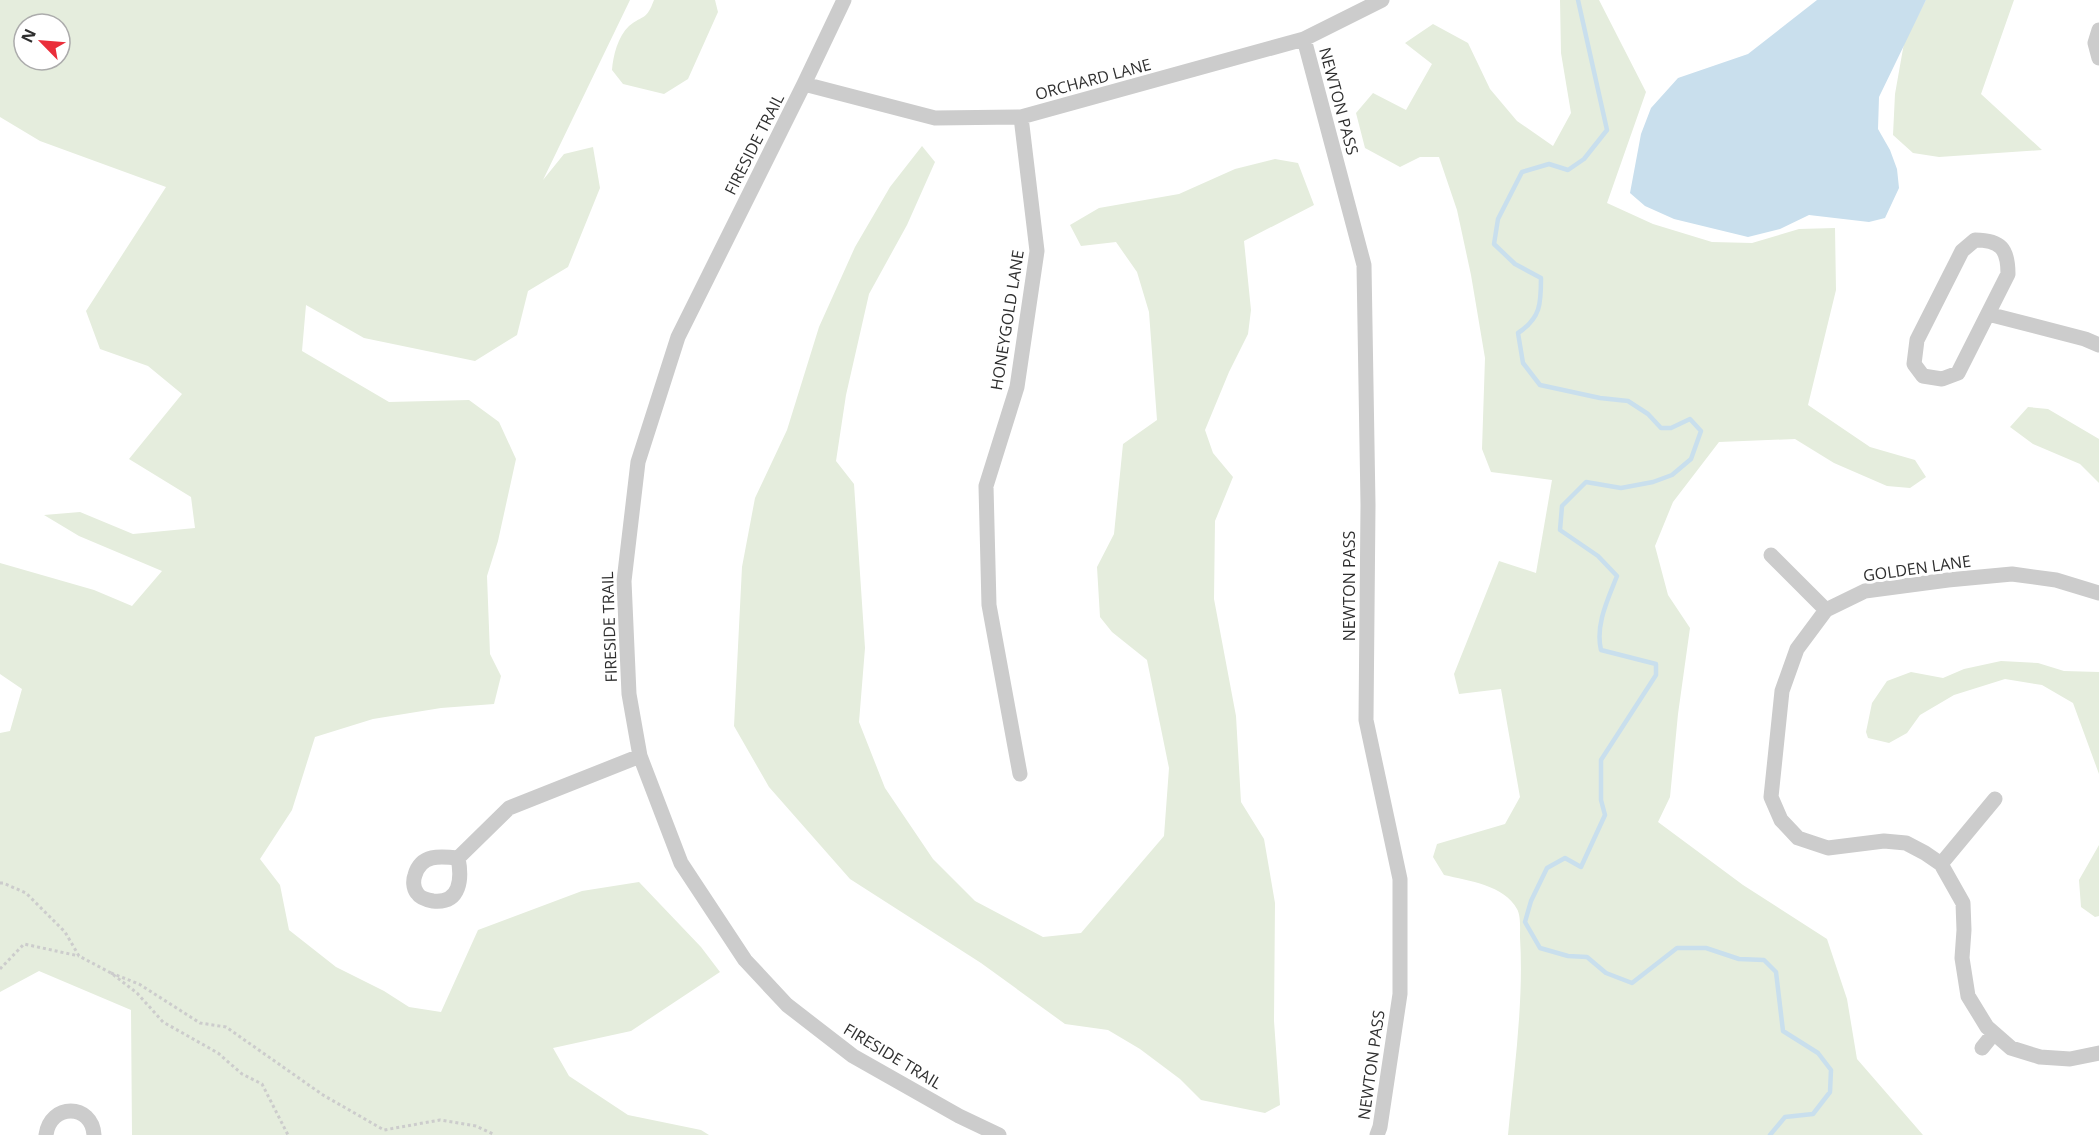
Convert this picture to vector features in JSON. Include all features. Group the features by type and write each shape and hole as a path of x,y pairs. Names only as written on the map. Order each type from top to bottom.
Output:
{"street":[{"name":"FIRESIDE TRAIL","path":"844,0 678,337 638,462 624,581 629,694 640,756 681,863 745,960 787,1005 853,1056 959,1116 999,1135"},
{"name":"ORCHARD LANE","path":"804,84 935,118 1021,117 1304,39 1382,0"},
{"path":"2099,30 2095,43 2099,58"},
{"name":"NEWTON PASS","path":"1304,39 1364,265 1368,505 1366,720 1400,879 1400,994 1377,1135"},
{"name":"HONEYGOLD LANE","path":"1020,774 989,605 987,486 1017,387 1037,251 1021,117"},
{"path":"1975,240 1990,240 1997,244 2003,248 2008,261 2008,274 1988,314 1958,373 1942,379 1923,376 1914,364 1917,340 1962,251 1975,240"},
{"path":"1988,314 2085,339 2099,345"},
{"path":"1771,555 1826,610"},
{"name":"GOLDEN LANE","path":"2099,593 2056,580 2012,574 1865,591 1826,610 1797,649 1782,691 1771,797 1781,820 1798,838 1828,848 1884,840 1906,843 1941,864 1963,903 1962,958 1968,996 1987,1027 2011,1048 2040,1057 2070,1059 2099,1053"},
{"path":"458,858 509,808 640,756"},
{"path":"1941,864 1995,799"},
{"path":"1982,1048 1994,1033"},
{"path":"46,1135 51,1120 56,1115 71,1111 86,1116 91,1122 94,1135"}],"path":[{"path":"0,883 26,893 64,932 79,956"},
{"path":"0,969 24,944 79,956 138,984 200,1023 226,1027 323,1095 384,1130 440,1120 476,1126 495,1135"},
{"path":"111,973 137,993 163,1022 218,1053 242,1074 262,1084 288,1135"}],"green space":[{"path":"0,0 630,0 543,180 564,154 593,147 600,188 568,267 528,291 517,335 475,361 364,338 306,305 302,351 389,402 469,400 499,422 516,459 498,541 487,576 490,654 501,676 494,704 441,708 373,719 315,737 292,810 260,859 280,885 289,930 336,967 384,991 409,1007 441,1012 478,930 582,891 639,882 701,947 720,972 631,1031 553,1048 569,1076 628,1115 701,1130 709,1135 132,1135 131,1010 39,971 0,992 0,733 10,731 22,689 0,674 0,563 94,590 132,606 162,571 79,536 44,515 80,512 133,534 195,528 191,497 129,459 182,394 148,366 100,349 86,311 166,187 40,141 0,117"},
{"path":"654,0 715,0 718,12 688,79 664,94 623,84 612,70 622,35 629,26 647,14"},
{"path":"1560,0 1599,0 1646,92 1607,203 1653,224 1712,242 1752,243 1799,229 1835,228 1836,290 1808,405 1870,447 1915,460 1926,477 1910,488 1887,486 1834,463 1795,439 1719,442 1673,502 1655,546 1668,595 1690,628 1678,714 1670,797 1658,822 1743,885 1827,939 1847,999 1857,1059 1923,1135 1508,1135 1520,1011 1521,962 1518,912 1504,894 1495,889 1444,875 1433,857 1437,844 1505,824 1520,797 1501,689 1459,694 1454,674 1499,561 1536,573 1552,480 1491,472 1482,449 1485,358 1457,210 1439,157 1420,157 1400,167 1365,148 1356,113 1373,93 1406,110 1432,64 1405,43 1433,24 1468,43 1490,89 1517,121 1553,146 1571,113 1561,53"},
{"path":"1926,0 2014,0 1981,94 2042,150 1939,157 1913,153 1893,135 1895,94 1904,43"},
{"path":"922,146 935,162 907,225 869,294 846,395 836,461 854,484 865,648 859,722 885,788 933,859 975,901 1043,937 1081,933 1164,836 1169,768 1147,660 1112,632 1100,617 1097,567 1114,534 1123,444 1157,420 1149,312 1137,272 1116,242 1081,246 1070,225 1099,208 1179,194 1235,169 1275,159 1298,163 1314,205 1244,241 1251,310 1248,334 1229,372 1205,430 1213,453 1233,477 1215,521 1214,599 1236,716 1241,802 1264,839 1275,903 1274,1021 1280,1105 1265,1113 1201,1100 1180,1079 1140,1049 1108,1030 1065,1024 981,963 850,879 769,787 734,726 742,567 755,498 787,430 819,327 855,247 890,187"},
{"path":"2028,407 2048,409 2099,439 2099,483 2080,464 2033,444 2010,427"},
{"path":"2001,661 2038,663 2064,671 2099,672 2099,774 2073,703 2042,685 2005,679 1954,695 1920,715 1907,733 1889,743 1868,738 1866,732 1872,703 1887,681 1911,672 1943,678 1964,669"},
{"path":"2099,845 2099,916 2095,917 2081,907 2079,880"}],"water":[{"path":"1817,0 1926,0 1879,97 1878,129 1890,150 1897,169 1899,188 1885,218 1869,222 1809,215 1780,229 1748,237 1674,219 1645,206 1630,193 1641,134 1651,108 1678,78 1748,54"}],"waterway":[{"path":"1578,0 1607,130 1584,159 1568,170 1549,164 1522,172 1498,219 1494,244 1515,264 1541,278 1538,309 1531,322 1518,333 1523,363 1540,385 1600,398 1628,401 1648,414 1661,428 1671,428 1690,419 1701,431 1691,459 1672,475 1653,482 1621,488 1586,482 1562,506 1560,530 1598,556 1617,576 1601,622 1601,650 1656,664 1656,675 1601,760 1601,800 1605,815 1581,867 1565,858 1547,868 1531,901 1525,922 1540,948 1568,956 1587,957 1606,973 1632,983 1677,948 1706,948 1739,959 1764,960 1776,972 1783,1031 1818,1053 1831,1070 1830,1092 1813,1114 1785,1117 1770,1135"}]}
